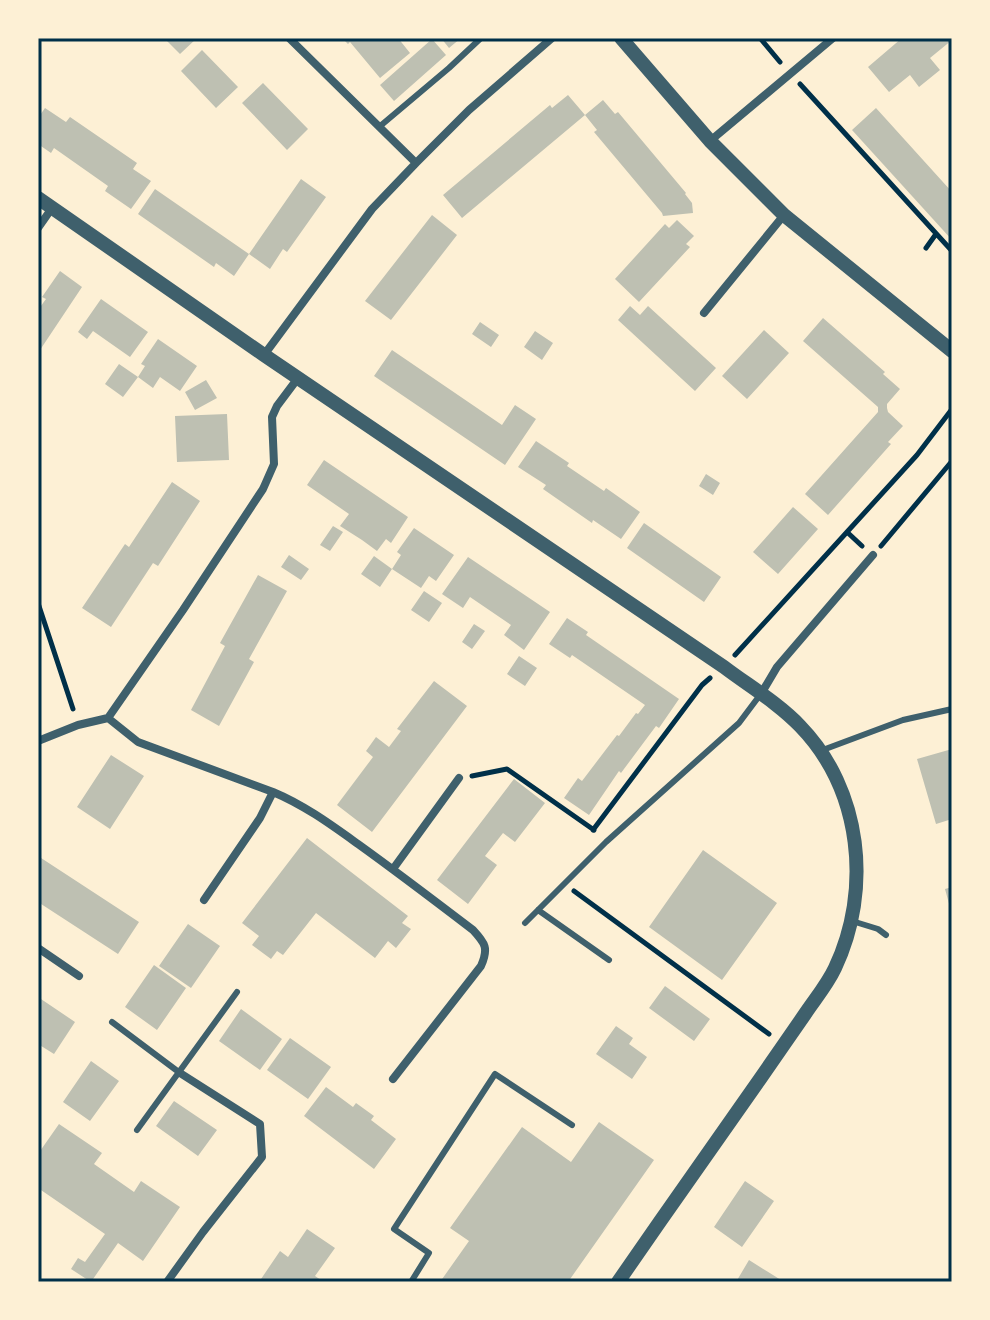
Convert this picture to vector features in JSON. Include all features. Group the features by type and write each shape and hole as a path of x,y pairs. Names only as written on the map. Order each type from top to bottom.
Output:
{"street":[{"path":"289,38 416,163"},
{"path":"264,355 372,209 469,110 552,38"},
{"path":"621,38 710,141 784,215 952,351"},
{"path":"710,141 833,38"},
{"path":"38,198 786,712 820,751 836,779 846,804 857,854 858,876 852,921 834,970 618,1282"},
{"path":"38,228 52,208"},
{"path":"704,313 784,215"},
{"path":"38,741 78,725 108,718 263,489 274,464 274,412 298,378"},
{"path":"761,694 777,667 873,555"},
{"path":"108,718 138,742 273,792 313,812 393,869 473,930 484,942 486,956 475,975 393,1079"},
{"path":"393,869 459,778"},
{"path":"204,900 260,818 273,792"},
{"path":"38,948 79,976"},
{"path":"167,1282 262,1157 260,1124 180,1073"}],"lane":[{"path":"379,127 481,38"},
{"path":"525,923 606,842 739,723 761,694"},
{"path":"820,751 903,720 952,709"},
{"path":"538,910 609,960"},
{"path":"852,921 878,929 886,935"},
{"path":"137,1130 237,992"},
{"path":"112,1022 180,1073"},
{"path":"411,1282 429,1253 394,1229 495,1074 572,1125"}],"path":[{"path":"760,38 952,251"},
{"path":"926,248 936,234"},
{"path":"847,532 917,455 952,409"},
{"path":"873,555 952,461"},
{"path":"38,603 78,725"},
{"path":"459,778 507,769 606,842"},
{"path":"563,883 784,1045"}],"building":[{"path":"164,38 197,38 180,54"},
{"path":"342,38 398,38 410,53 380,78 350,42 348,44"},
{"path":"441,38 461,38 449,48"},
{"path":"902,38 952,40 930,58 940,70 919,87 910,75 889,92 868,67"},
{"path":"432,39 446,55 394,101 380,85"},
{"path":"202,50 238,87 216,108 181,71"},
{"path":"263,83 308,129 287,150 242,103"},
{"path":"568,95 585,115 462,218 443,195 550,105 552,108"},
{"path":"603,100 615,114 618,112 686,193 693,213 663,216 594,132 597,130 585,115"},
{"path":"45,108 66,122 70,117 137,163 133,169 151,181 131,209 105,191 108,186 54,148 51,153 38,144 38,118"},
{"path":"876,108 952,192 952,240 852,130"},
{"path":"301,179 326,197 287,252 283,249 270,269 249,254"},
{"path":"155,189 249,254 234,276 216,263 214,267 138,214"},
{"path":"432,215 457,235 391,320 365,301"},
{"path":"677,220 694,236 686,244 690,247 639,302 615,279 665,224 669,228"},
{"path":"60,271 82,287 38,353 38,310 46,299 42,297"},
{"path":"101,299 148,332 130,357 93,331 87,339 78,332"},
{"path":"630,306 640,315 648,306 716,368 695,391 618,320"},
{"path":"823,318 900,389 887,408 903,426 888,442 891,444 828,515 805,494 878,412 878,407 803,341"},
{"path":"480,322 499,335 491,347 472,334"},
{"path":"764,330 789,353 747,399 722,376"},
{"path":"535,331 553,343 542,360 524,347"},
{"path":"158,339 197,366 180,391 160,377 153,388 138,377 145,366 141,364"},
{"path":"392,350 502,425 515,405 536,419 505,465 374,376"},
{"path":"119,364 138,377 123,397 105,384"},
{"path":"206,380 217,398 195,410 185,392"},
{"path":"227,414 229,460 177,462 175,416"},
{"path":"536,441 569,463 567,466 640,512 621,539 543,489 546,485 518,467"},
{"path":"324,460 408,517 391,543 386,539 377,551 340,526 349,514 307,485"},
{"path":"706,474 720,483 713,495 699,486"},
{"path":"172,482 200,501 158,566 153,563 111,627 82,608 125,544 129,547"},
{"path":"793,507 818,529 778,574 753,552"},
{"path":"644,523 721,577 704,602 627,548"},
{"path":"333,526 343,532 330,551 320,545"},
{"path":"414,528 454,555 436,581 429,576 421,588 392,569 401,555 397,552"},
{"path":"289,555 309,569 301,580 281,567"},
{"path":"374,556 392,569 380,587 361,574"},
{"path":"468,557 550,612 524,650 504,635 511,625 470,597 463,608 442,594"},
{"path":"258,575 287,591 249,659 254,662 219,726 191,710 225,646 220,643"},
{"path":"424,591 442,603 429,622 411,610"},
{"path":"567,618 588,632 586,635 679,699 659,728 656,726 621,773 619,771 589,815 564,798 578,778 582,781 617,735 645,705 572,655 570,658 549,644"},
{"path":"474,624 485,631 472,649 462,642"},
{"path":"519,656 537,668 525,686 507,674"},
{"path":"434,681 467,706 372,832 337,805 373,757 366,751 376,737 389,747 401,731 397,729"},
{"path":"952,749 952,819 936,824 917,759"},
{"path":"111,755 144,776 110,829 77,807"},
{"path":"514,779 545,803 515,842 503,833 485,856 497,865 468,904 437,880"},
{"path":"307,838 408,916 402,923 411,929 396,948 388,941 375,958 316,913 283,955 277,951 271,959 252,945 259,936 242,923"},
{"path":"703,850 777,903 722,980 649,927"},
{"path":"38,856 139,922 118,954 38,902"},
{"path":"952,887 952,911 951,911 945,889"},
{"path":"188,924 220,946 191,988 159,966"},
{"path":"154,965 186,988 157,1030 125,1007"},
{"path":"665,986 710,1019 694,1041 649,1008"},
{"path":"38,997 75,1022 54,1054 38,1044"},
{"path":"241,1009 282,1039 260,1070 219,1041"},
{"path":"616,1026 633,1038 629,1044 647,1057 632,1079 596,1054"},
{"path":"290,1038 331,1067 308,1099 267,1070"},
{"path":"91,1061 119,1081 90,1121 63,1102"},
{"path":"326,1087 353,1107 356,1103 374,1116 371,1120 396,1139 374,1169 304,1116"},
{"path":"174,1101 217,1130 198,1156 156,1126"},
{"path":"599,1122 654,1160 568,1282 440,1282 469,1241 450,1228 522,1127 571,1162"},
{"path":"59,1124 102,1153 94,1164 134,1192 141,1181 180,1207 143,1261 118,1243 91,1282 71,1269 78,1258 85,1262 105,1234 38,1188 38,1154"},
{"path":"745,1181 774,1201 742,1247 714,1227"},
{"path":"307,1229 335,1248 315,1276 324,1282 259,1282 280,1251 288,1257"},
{"path":"749,1260 773,1275 784,1282 736,1282"}]}
